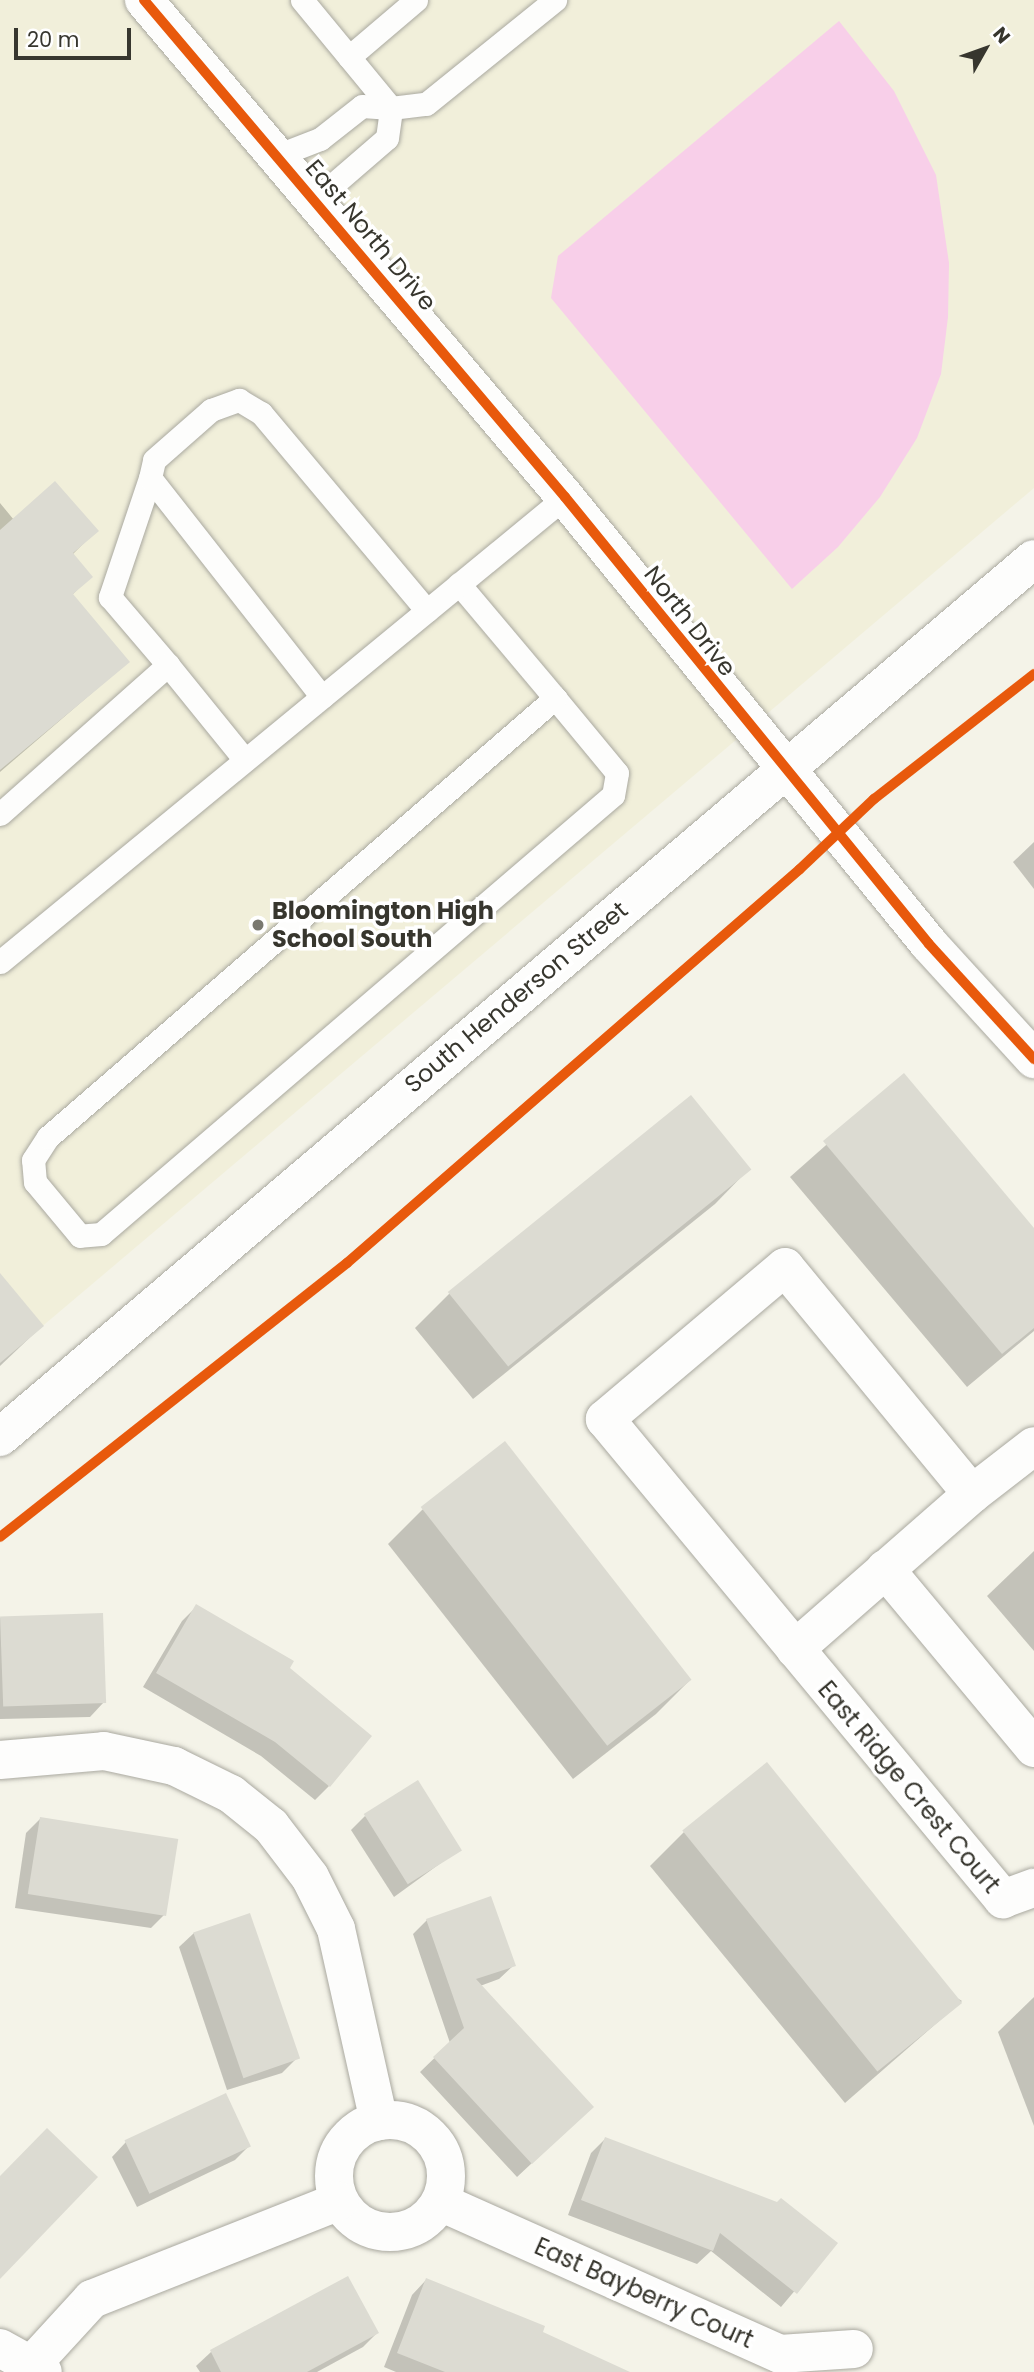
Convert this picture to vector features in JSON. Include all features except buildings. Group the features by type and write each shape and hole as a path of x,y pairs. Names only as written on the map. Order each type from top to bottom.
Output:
{"street":[{"name":"East North Drive","path":"144,0 565,497"},
{"name":"North Drive","path":"565,497 929,944 1034,1059"},
{"name":"South Henderson Street","path":"0,1437 1034,559"},
{"name":"East Ridge Crest Court","path":"972,1494 785,1267 605,1419 1003,1899 1034,1888"},
{"path":"795,1649 972,1494 1034,1446"},
{"path":"885,1569 1034,1748"},
{"path":"0,1760 104,1751 174,1766 231,1794 271,1826 310,1877 336,1929 379,2120"},
{"path":"379,2120 415,2126 440,2150 446,2185 440,2202 415,2227 389,2233 363,2226 339,2200 334,2167 339,2151 349,2136 379,2120"},
{"path":"25,2364 92,2299 339,2200"},
{"name":"East Bayberry Court","path":"440,2202 780,2354 854,2349"}],"lane":[{"path":"302,0 391,107 387,138 314,201"},
{"path":"349,57 416,0"},
{"path":"276,156 320,139 362,106 426,104 555,0"},
{"path":"245,760 110,597 154,460 211,410 239,400 261,413 427,611"},
{"path":"149,478 322,697"},
{"path":"0,962 565,497"},
{"path":"459,584 555,698 617,774 613,796 101,1234 80,1236 35,1182 33,1160 48,1137 555,698"},
{"path":"0,814 168,665"}],"shaded area":[{"name":"Bloomington High School South","path":"0,0 1034,0 1034,488 0,1362"},
{"path":"839,21 894,91 936,175 949,263 948,317 941,374 917,438 880,497 838,547 792,589 551,298 558,256"}],"cycle path":[{"path":"144,0 565,497 929,944 1034,1059"},
{"path":"0,1537 347,1263 800,869 874,799 1034,674"}],"place":[{"name":"Bloomington High School South","path":"258,925"}]}
